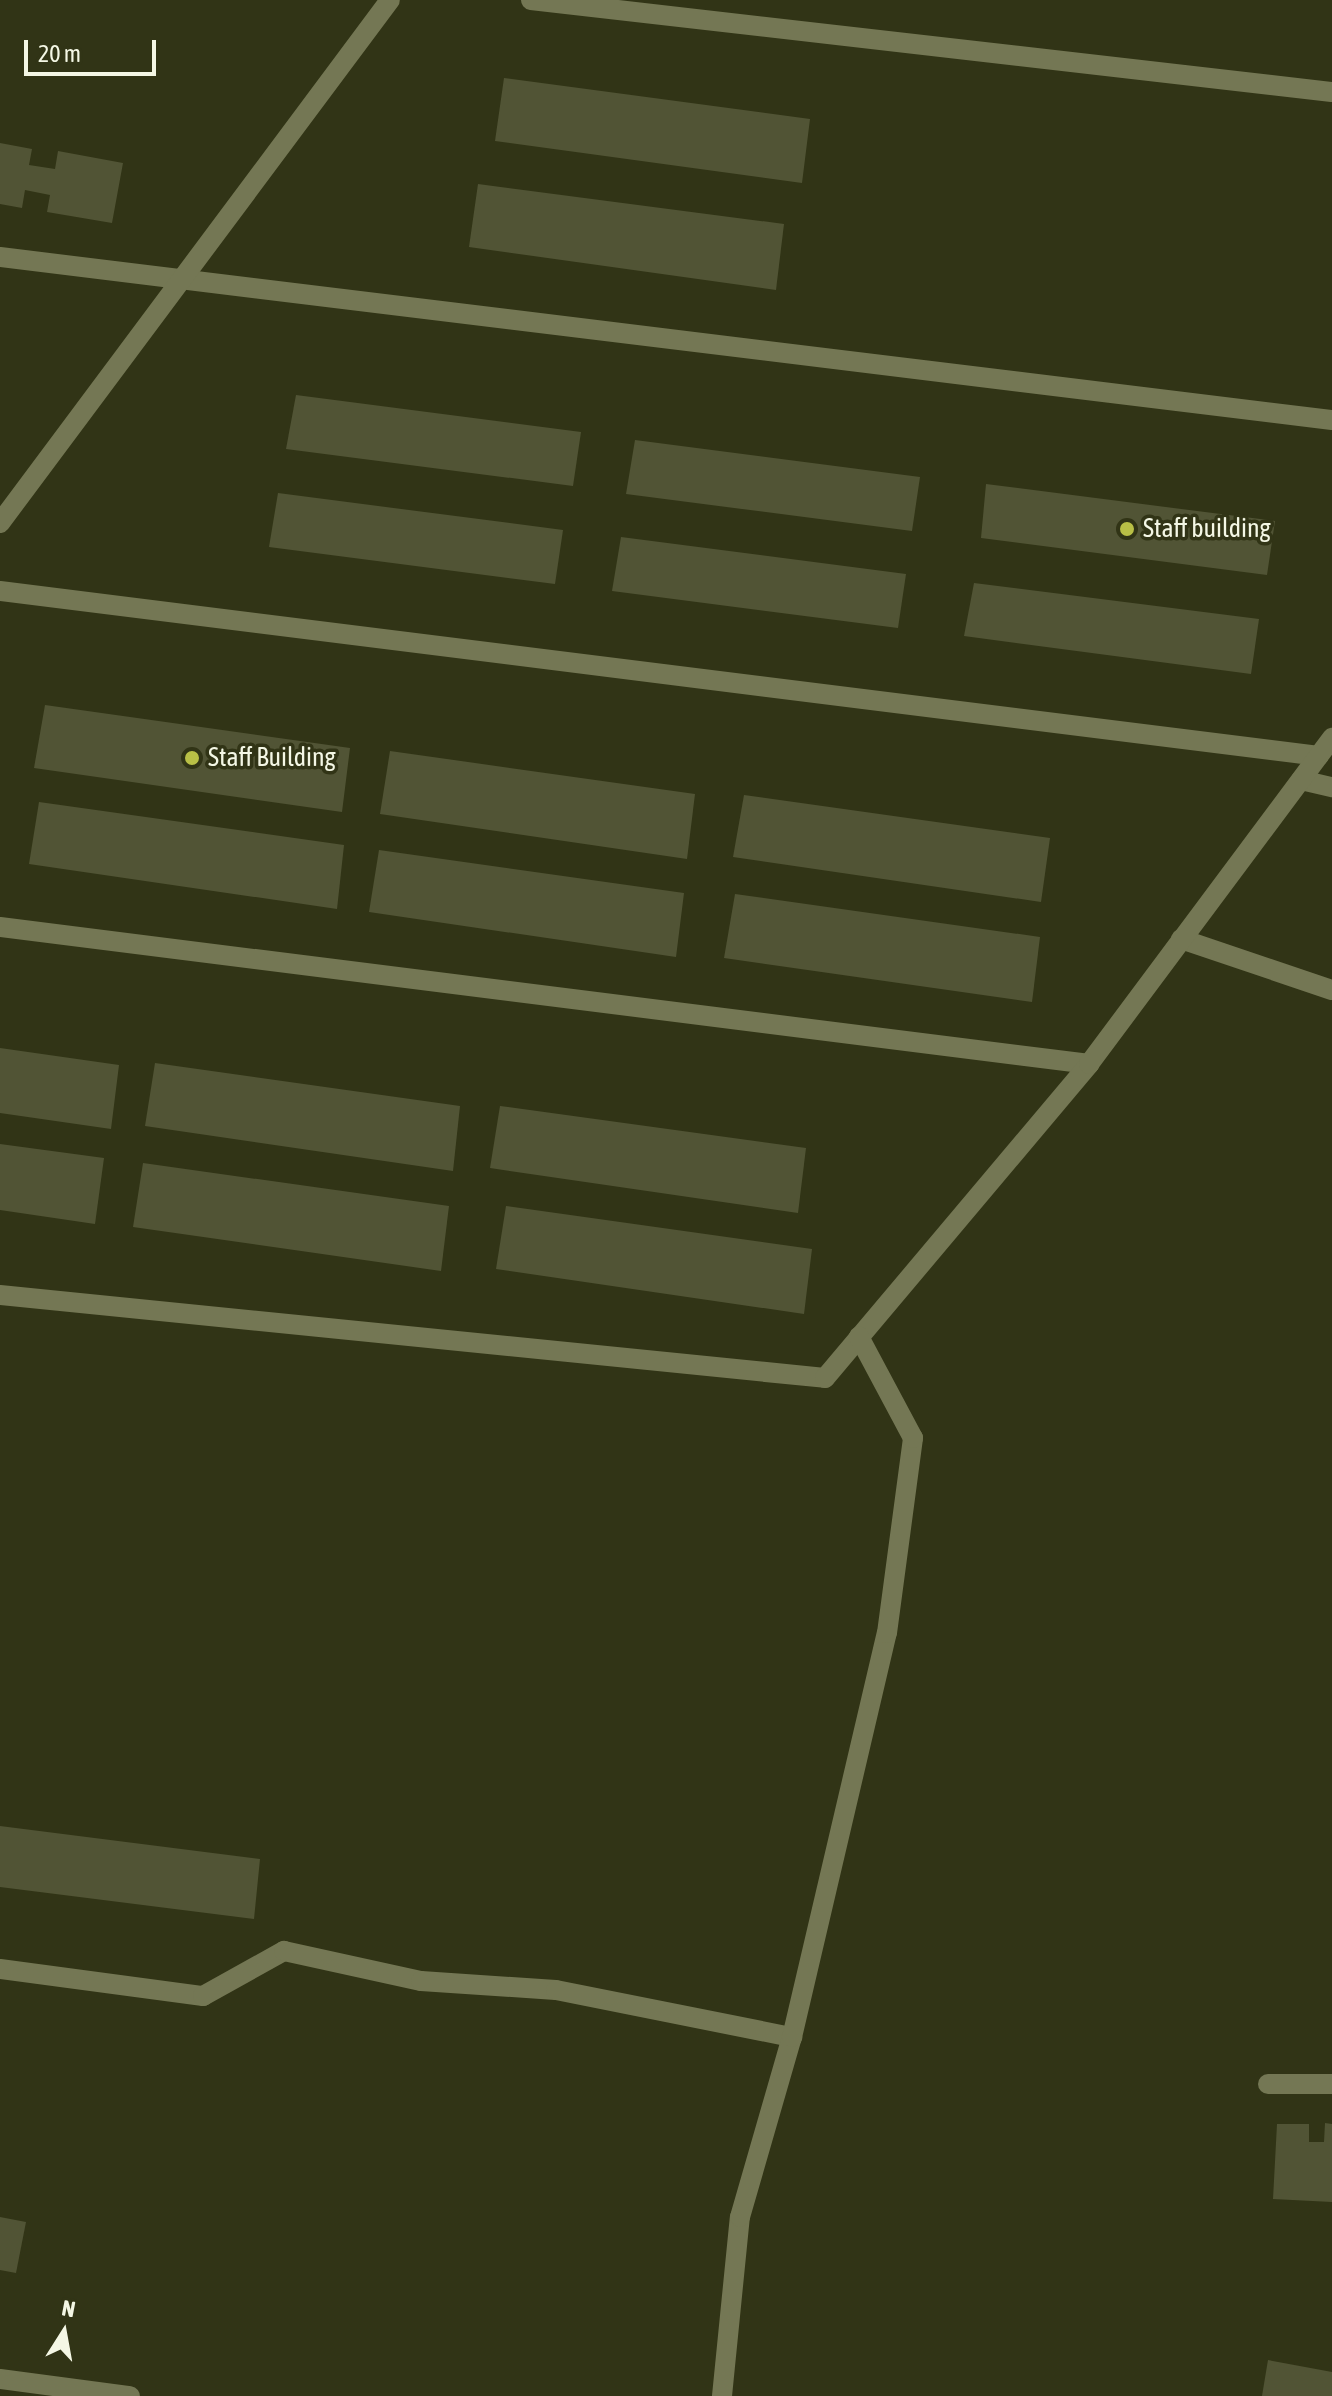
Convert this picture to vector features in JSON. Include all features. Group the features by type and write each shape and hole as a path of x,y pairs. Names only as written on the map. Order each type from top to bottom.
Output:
{"street":[{"path":"0,523 390,0"},
{"path":"531,0 1332,92"},
{"path":"0,257 1332,420"},
{"path":"0,591 1319,756"},
{"path":"0,1295 825,1378 1089,1064 1332,738"},
{"path":"1301,780 1332,787"},
{"path":"0,927 1089,1064"},
{"path":"1181,939 1332,990"},
{"path":"722,2396 740,2217 792,2037 887,1633 913,1438 859,1337"},
{"path":"0,1969 203,1996 284,1951 421,1981 556,1990 792,2037"},
{"path":"1268,2084 1332,2084"},
{"path":"0,2379 88,2393 130,2396"}],"building":[{"path":"504,78 810,119 802,183 495,141"},
{"path":"0,143 32,149 29,165 55,169 58,151 123,163 112,223 47,212 50,195 25,190 22,208 0,204"},
{"path":"478,184 784,224 776,290 469,247"},
{"path":"296,395 581,432 573,486 286,449"},
{"path":"635,440 920,477 912,531 626,494"},
{"name":"Staff building","path":"986,484 1275,521 1267,575 981,538"},
{"path":"278,493 563,530 555,584 269,547"},
{"path":"621,537 906,574 898,628 612,591"},
{"name":"Staff building","path":"974,583 1259,619 1251,674 964,636"},
{"name":"Staff Building","path":"45,705 350,748 342,812 34,768"},
{"name":"Staff Building","path":"390,751 695,794 687,859 380,814"},
{"path":"744,795 1050,838 1041,902 733,857"},
{"name":"Staff Building","path":"39,802 344,845 337,909 29,864"},
{"path":"379,850 684,893 676,957 369,912"},
{"path":"735,894 1040,937 1032,1002 724,958"},
{"path":"0,1048 119,1065 111,1129 0,1113"},
{"path":"155,1063 460,1106 453,1171 145,1126"},
{"path":"500,1106 806,1148 798,1213 490,1168"},
{"path":"0,1144 104,1158 95,1224 0,1210"},
{"path":"143,1163 449,1206 441,1271 133,1227"},
{"path":"506,1206 812,1249 804,1314 496,1269"},
{"path":"0,1826 260,1859 254,1919 0,1887"},
{"path":"1325,2123 1332,2124 1332,2202 1273,2199 1277,2124 1309,2124 1309,2142 1324,2142"},
{"path":"0,2217 26,2222 16,2273 0,2270"},
{"path":"1268,2360 1332,2372 1332,2396 1262,2396"}],"place":[{"name":"Staff building","path":"1127,529"},
{"name":"Staff Building","path":"192,758"}]}
